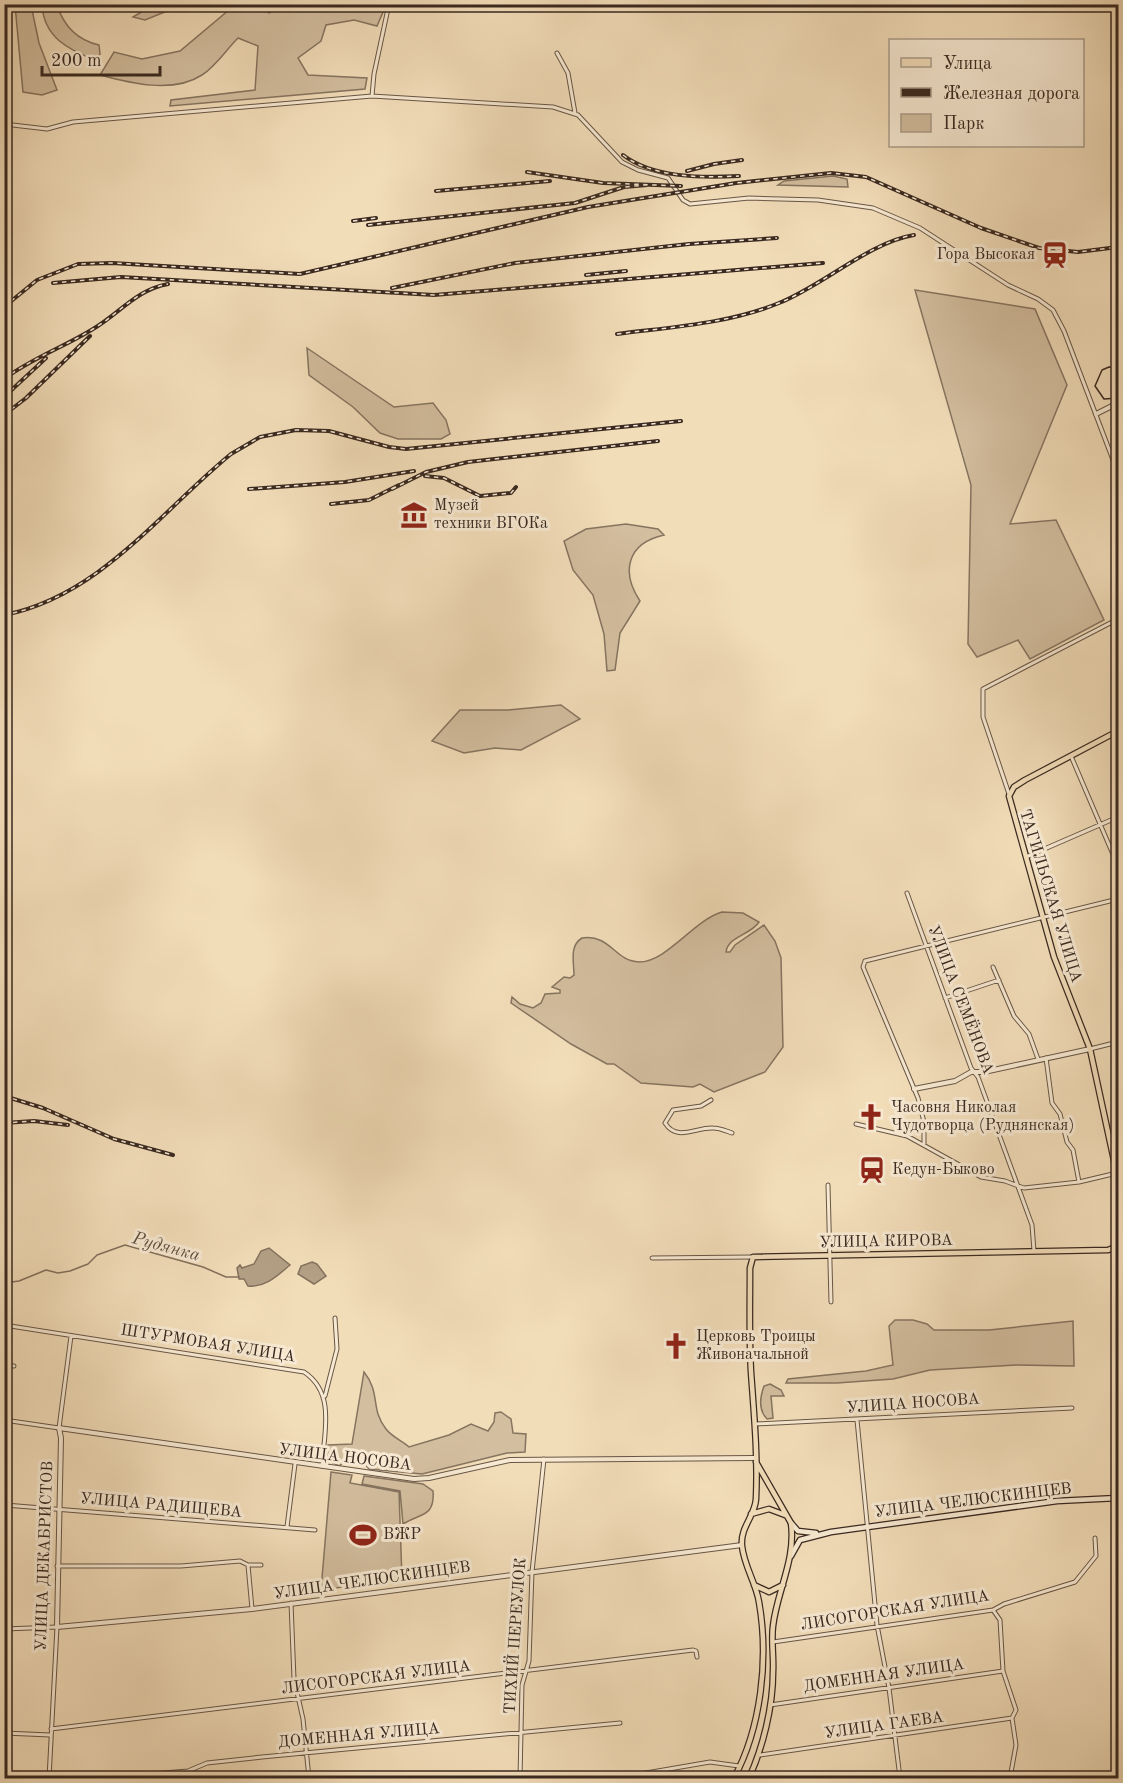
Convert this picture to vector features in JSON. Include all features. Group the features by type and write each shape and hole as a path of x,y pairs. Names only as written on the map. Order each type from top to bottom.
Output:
{"main road":[{"path":"1009,794 1016,786 1119,731"},
{"name":"ТАГИЛЬСКАЯ УЛИЦА","path":"1009,794 1010,807 1060,977 1090,1049 1118,1176"},
{"name":"УЛИЦА КИРОВА","path":"753,1257 1108,1250 1119,1246"},
{"path":"734,1779 741,1766 753,1729 762,1672 759,1599 752,1584 742,1545 743,1528 756,1500 756,1424 750,1338 750,1268 753,1257"},
{"path":"749,1779 760,1755 769,1705 774,1674 773,1626 790,1559 791,1523 755,1460"},
{"name":"УЛИЦА ЧЕЛЮСКИНЦЕВ","path":"791,1523 798,1531 805,1533 831,1532 1057,1501 1119,1498"},
{"path":"750,1515 769,1509 787,1517"},
{"name":"УЛИЦА ЧЕЛЮСКИНЦЕВ","path":"790,1559 800,1540 831,1532"},
{"path":"752,1584 759,1590 769,1592 780,1588 784,1583"}],"street":[{"path":"372,96 374,74 389,4"},
{"path":"557,53 568,73 575,113"},
{"path":"4,124 47,129 73,122 312,99 372,96 531,104 575,113 587,122 622,162 638,170 670,180 683,200 690,204 749,198 818,200 873,208 920,228 977,266 1053,310 1064,331 1119,473"},
{"path":"1096,414 1119,403"},
{"name":"ТАГИЛЬСКАЯ УЛИЦА","path":"1009,794 983,717 983,689 1119,619"},
{"path":"1071,756 1119,866"},
{"path":"1026,857 1119,818"},
{"name":"УЛИЦА СЕМЁНОВА","path":"907,893 1032,1225 1034,1251"},
{"path":"924,1144 923,1113 863,964 868,958 1042,915 1119,899"},
{"path":"993,967 1014,1016 1026,1028 1038,1059"},
{"path":"945,998 999,980"},
{"path":"914,1089 950,1083 975,1073 1119,1042"},
{"path":"1046,1058 1052,1103 1060,1114 1067,1142 1073,1150 1079,1182"},
{"path":"711,1100 701,1106 670,1111 665,1123 669,1128 680,1133 714,1128 732,1132"},
{"path":"856,1124 907,1136 981,1177 1005,1181 1026,1188 1118,1176"},
{"path":"828,1185 831,1302"},
{"name":"УЛИЦА КИРОВА","path":"652,1258 753,1257"},
{"path":"322,1468 325,1396 337,1348 335,1318"},
{"name":"ШТУРМОВАЯ УЛИЦА","path":"4,1325 297,1370 316,1381 325,1396"},
{"name":"УЛИЦА ДЕКАБРИСТОВ","path":"50,1778 50,1735 57,1627 59,1428 71,1336"},
{"path":"4,1365 14,1366"},
{"name":"УЛИЦА НОСОВА","path":"756,1424 1072,1408"},
{"name":"УЛИЦА НОСОВА","path":"4,1420 322,1468 422,1479 497,1462 544,1459 755,1460"},
{"path":"857,1420 878,1628 889,1688 900,1779"},
{"name":"ТИХИЙ ПЕРЕУЛОК","path":"520,1779 522,1684 526,1672 532,1572 544,1459"},
{"path":"286,1528 296,1464"},
{"path":"4,1511 6,1482"},
{"name":"УЛИЦА РАДИЩЕВА","path":"5,1505 315,1530"},
{"name":"ЛИСОГОРСКАЯ УЛИЦА","path":"773,1642 993,1610 1004,1604 1075,1582 1096,1556 1095,1538"},
{"name":"УЛИЦА ЧЕЛЮСКИНЦЕВ","path":"4,1629 174,1618 742,1545"},
{"path":"57,1566 181,1566 240,1561 248,1565 261,1565"},
{"path":"248,1565 252,1609"},
{"path":"291,1604 294,1679 309,1779"},
{"path":"993,1610 1000,1620 1003,1671 1016,1710 1012,1718 1016,1745 1010,1779"},
{"name":"ЛИСОГОРСКАЯ УЛИЦА","path":"51,1729 693,1650 696,1651 697,1658"},
{"name":"ДОМЕННАЯ УЛИЦА","path":"769,1705 1003,1671"},
{"name":"УЛИЦА ГАЕВА","path":"760,1755 896,1737 1012,1718"},
{"name":"ДОМЕННАЯ УЛИЦА","path":"102,1779 188,1770 207,1763 620,1723"},
{"path":"4,1732 50,1735"},
{"path":"617,1779 710,1762 741,1766"}],"green space":[{"path":"15,5 31,5 39,43 57,90 42,95 23,92"},
{"path":"42,5 57,5 63,20 72,31 84,40 99,45 100,54 96,60 76,52 59,41 47,26"},
{"path":"153,5 196,6 167,11 145,20 133,17"},
{"path":"219,5 256,5 269,13 285,5 299,5 306,11 314,5 379,5 383,12 377,26 354,20 326,25 321,41 298,58 308,75 367,78 365,89 170,106 171,100 255,90 258,46 238,38 216,63 191,81 151,85 100,75 114,52 142,59 180,51 230,9"},
{"path":"833,176 847,179 848,187 778,185 784,181"},
{"path":"915,290 1035,309 1067,385 1010,524 1056,520 1104,620 1030,659 1018,640 977,657 968,644 971,485"},
{"path":"307,348 394,407 433,403 446,420 450,434 441,439 398,439 380,433 353,407 309,375"},
{"path":"626,524 658,529 664,535 642,544 635,551 631,560 630,579 640,601 620,633 615,670 607,671 604,634 593,595 573,570 564,541 586,529"},
{"path":"561,705 580,719 521,750 495,748 464,753 432,741 460,710 508,710"},
{"path":"722,912 743,913 759,922 751,930 731,942 726,952 730,952 735,945 764,925 775,941 781,958 783,1047 765,1072 714,1092 700,1084 693,1087 641,1083 614,1064 607,1064 571,1044 511,1003 512,997 520,1004 533,1008 541,1003 545,994 560,993 560,990 552,987 564,977 570,978 574,975 575,945 582,938 600,940 631,961 639,962 660,955 701,923"},
{"path":"895,1320 913,1320 927,1324 934,1330 989,1330 1073,1321 1074,1366 1016,1365 930,1370 893,1379 837,1383 786,1383 788,1379 866,1371 893,1365 889,1326"},
{"path":"364,1372 372,1387 381,1422 391,1434 409,1447 449,1435 471,1424 488,1431 494,1422 495,1413 501,1412 511,1419 513,1433 526,1434 525,1452 507,1453 422,1474 369,1469 362,1460 349,1459 339,1466 327,1460 328,1445 352,1444"},
{"path":"770,1384 781,1390 784,1396 771,1396 773,1418 767,1419 762,1412 761,1399 764,1386"},
{"name":"ВЖР","path":"331,1472 352,1475 350,1483 399,1492 402,1579 321,1590"},
{"path":"364,1476 423,1484 433,1491 432,1506 426,1513 403,1524 400,1491 362,1484"}],"shaded area":[{"path":"269,1248 290,1265 266,1283 248,1286 244,1279 239,1279 237,1268 240,1265 242,1268 254,1264 261,1251"},
{"path":"312,1262 317,1264 326,1276 314,1284 298,1274 301,1266"}],"waterway":[{"name":"Рудянка","path":"4,1283 19,1281 46,1270 58,1273 70,1271 88,1264 97,1255 125,1245 203,1267 226,1277 239,1277"}],"tram line":[{"path":"1118,368 1109,367 1102,370 1095,386 1104,399 1118,398"}],"railway":[{"path":"4,26 10,89 4,126"},
{"path":"623,155 635,163 678,175 739,176"},
{"path":"687,171 742,160"},
{"path":"527,172 603,183 681,186"},
{"path":"4,307 37,280 78,264 112,263 300,274 588,207 736,183 831,173 866,177 981,228 1039,248 1078,252 1118,247"},
{"path":"436,191 550,181"},
{"path":"368,225 575,203 624,187 647,185"},
{"path":"353,221 376,218"},
{"path":"617,334 699,324 760,310 812,286 880,246 914,235"},
{"path":"392,288 515,263 689,244 777,238"},
{"path":"53,283 121,277 434,295 823,263"},
{"path":"586,275 626,271"},
{"path":"4,379 103,323 147,291 168,284"},
{"path":"4,415 26,398 90,336"},
{"path":"4,397 46,358"},
{"path":"4,615 38,605 70,590 99,571 127,549 231,454 260,437 296,430 329,431 389,447 406,449 681,421"},
{"path":"392,489 426,472 468,462 658,441"},
{"path":"249,489 345,482 414,471"},
{"path":"425,476 444,478 480,496 511,493 516,487"},
{"path":"331,504 369,500 399,485"},
{"path":"4,1096 43,1108 114,1139 173,1155"},
{"path":"4,1123 34,1121 68,1125"}],"place":[{"name":"Гора Высокая","path":"1055,255"},
{"name":"Музей техники ВГОКа","path":"414,515"},
{"name":"Часовня Николая Чудотворца (Руднянская)","path":"871,1117"},
{"name":"Кедун-Быково","path":"872,1170"},
{"name":"Церковь Троицы Живоначальной","path":"676,1346"},
{"name":"ВЖР","path":"363,1535"}]}
